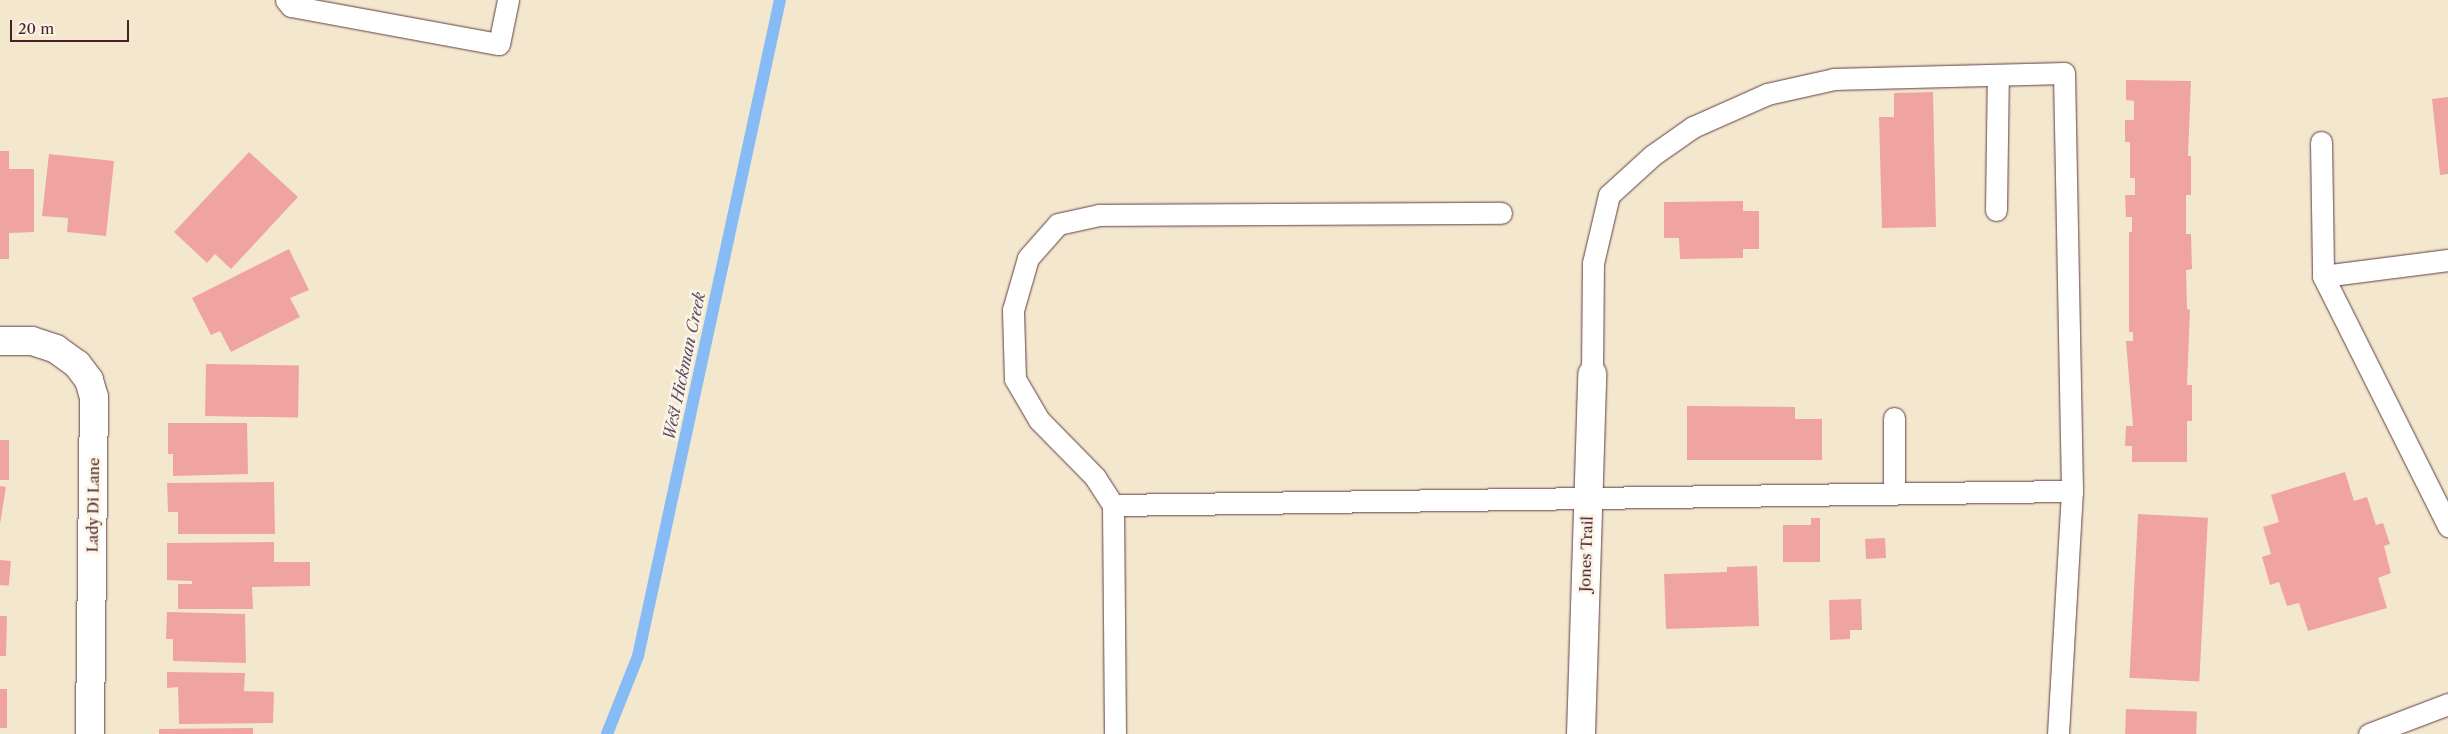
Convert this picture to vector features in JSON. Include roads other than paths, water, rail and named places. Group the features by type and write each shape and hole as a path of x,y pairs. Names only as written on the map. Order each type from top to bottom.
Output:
{"street":[{"name":"Lady Di Lane","path":"0,341 32,341 56,349 77,364 89,380 94,397 90,734"},
{"name":"Jones Trail","path":"1581,734 1592,374"}],"lane":[{"path":"286,0 291,6 498,44 508,0"},
{"path":"1592,374 1593,263 1608,195 1653,155 1693,127 1767,94 1824,81 2064,73 2072,491 2058,734"},
{"path":"1996,210 1998,75"},
{"path":"2321,142 2324,276 2448,526"},
{"path":"1115,734 1113,505 1095,477 1039,420 1015,380 1013,310 1028,258 1058,224 1099,216 1501,213"},
{"path":"2324,276 2448,260"},
{"path":"1894,418 1894,493"},
{"path":"1113,505 2072,491"},
{"path":"2369,734 2448,704"}],"waterway":[{"name":"West Hickman Creek","path":"607,734 638,656 780,0"}]}
